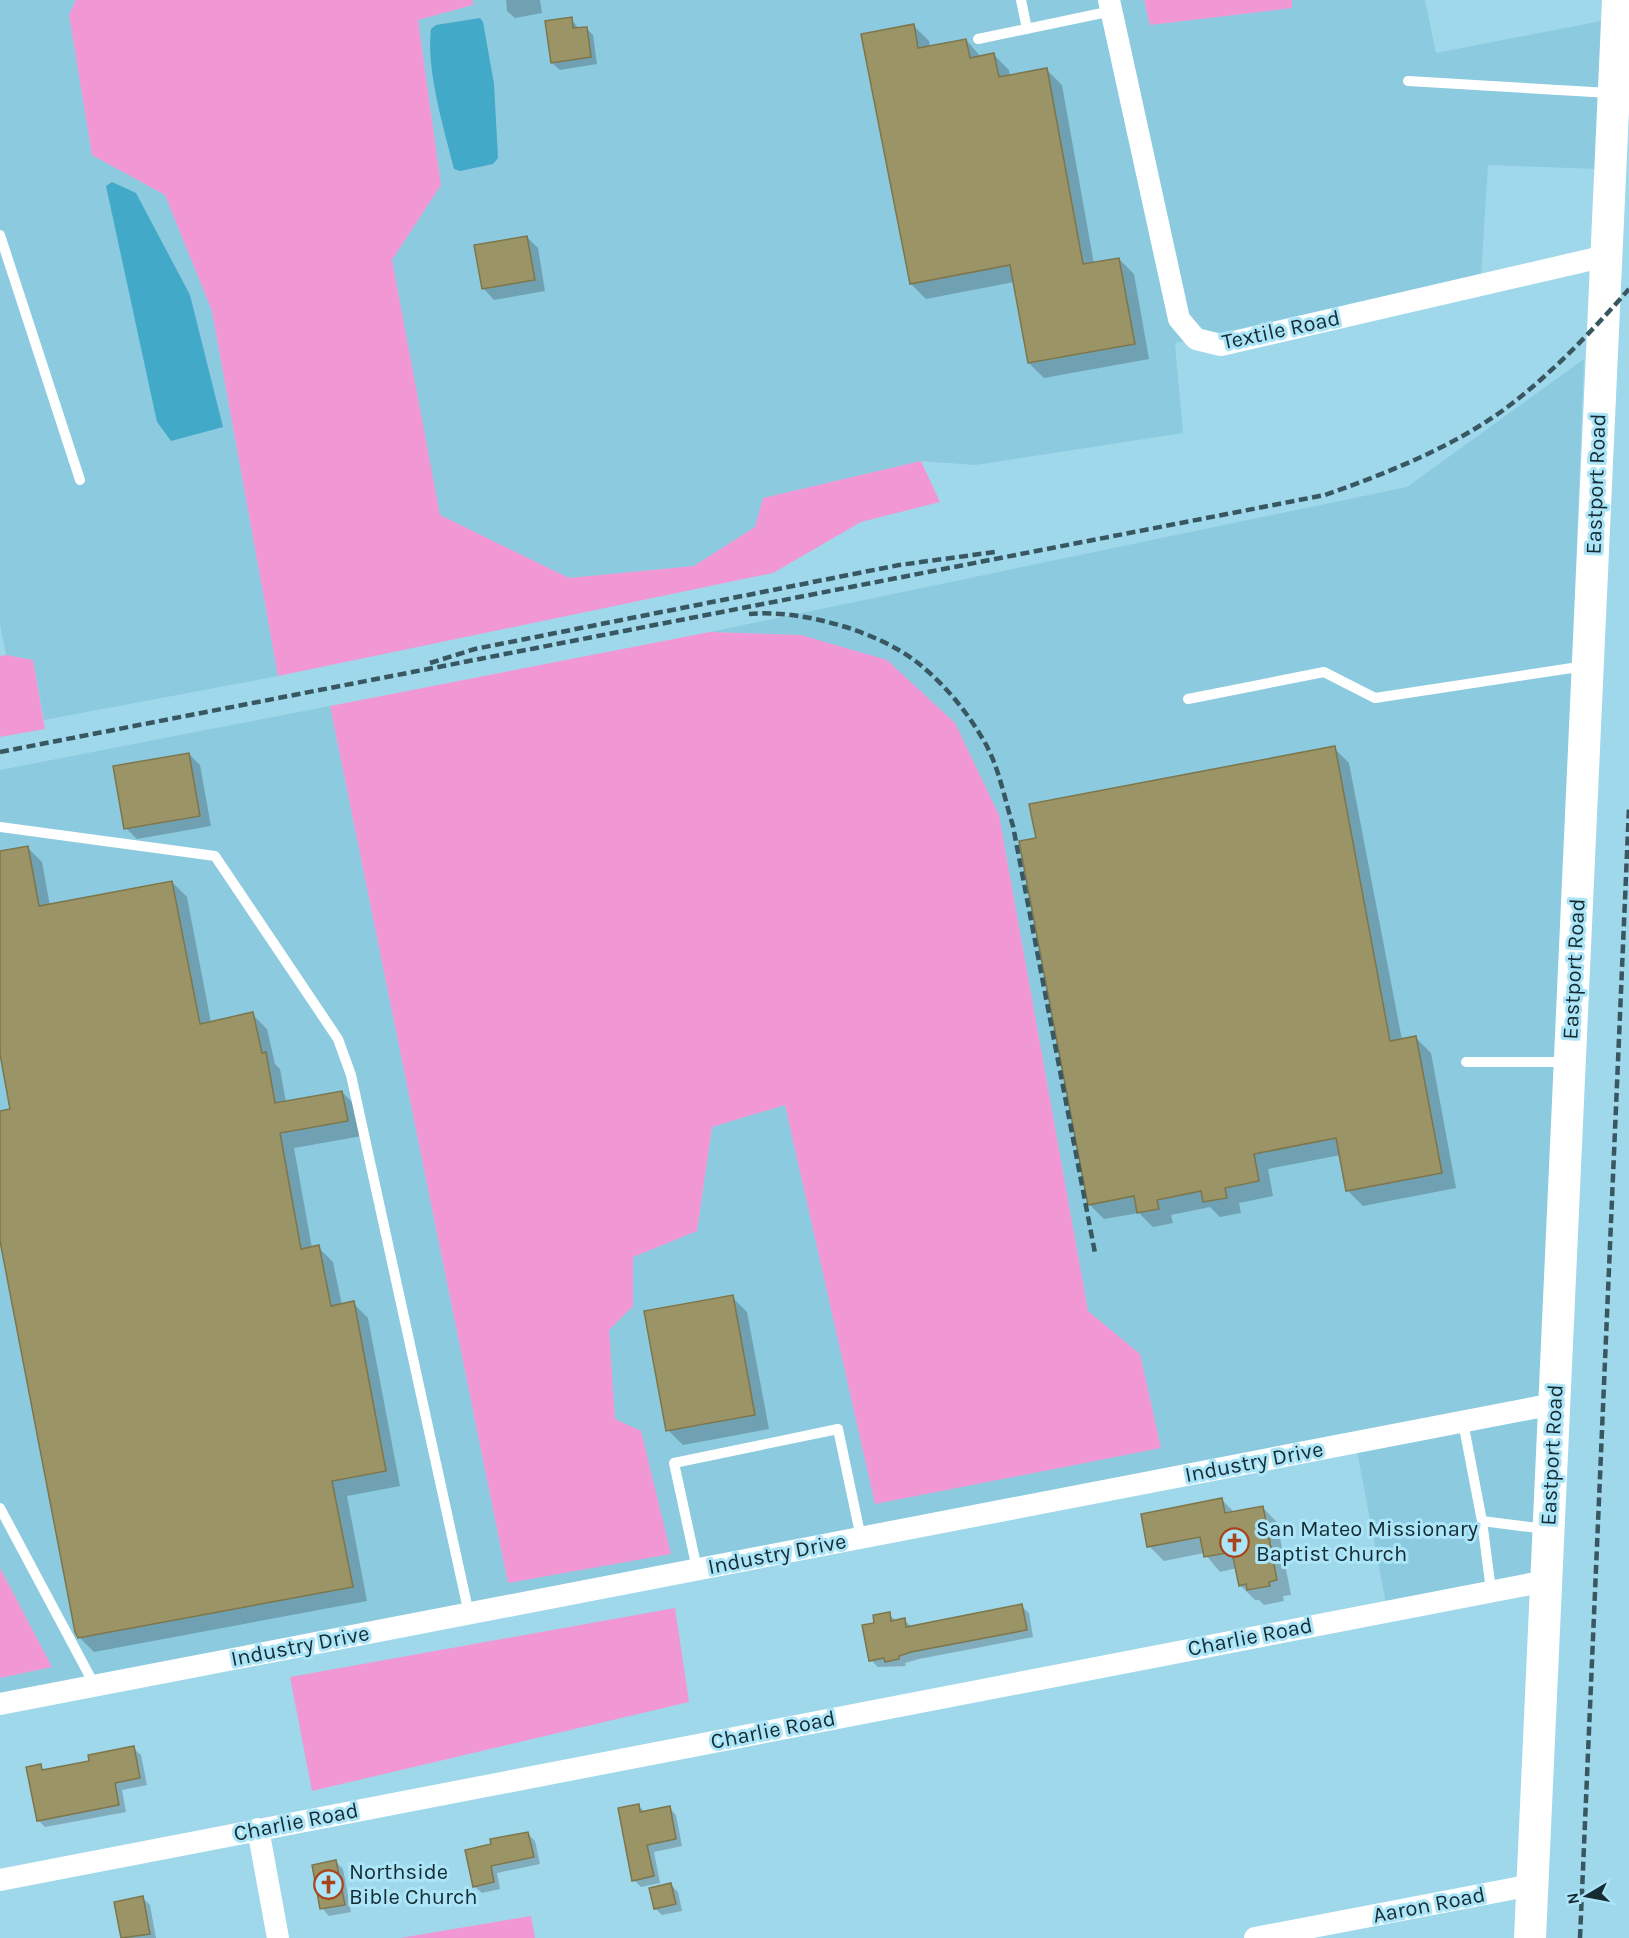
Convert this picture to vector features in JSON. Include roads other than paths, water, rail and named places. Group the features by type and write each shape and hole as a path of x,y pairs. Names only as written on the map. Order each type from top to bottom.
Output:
{"street":[{"name":"Eastport Road","path":"1530,1938 1618,0"},
{"name":"Textile Road","path":"1110,5 1179,319 1196,339 1221,345 1606,256"},
{"name":"Industry Drive","path":"0,1704 1554,1404"},
{"name":"Charlie Road","path":"0,1880 1546,1581"},
{"path":"258,1829 278,1938"},
{"name":"Aaron Road","path":"1255,1938 1532,1885"}],"lane":[{"path":"1021,0 1028,29"},
{"path":"978,39 1028,29 1110,5"},
{"path":"1408,81 1614,93"},
{"path":"0,235 80,480"},
{"path":"1188,699 1324,672 1375,698 1588,665"},
{"path":"0,827 215,856 338,1039 351,1075 469,1614"},
{"path":"1466,1062 1570,1062"},
{"path":"1463,1422 1482,1521 1491,1590"},
{"path":"697,1569 674,1463 838,1429 861,1538"},
{"path":"0,1508 94,1686"},
{"path":"1482,1521 1549,1529"}],"railway":[{"path":"0,752 1325,495 1423,456 1493,417 1530,389 1560,362 1629,289"},
{"path":"430,663 475,649 899,565 995,552"},
{"path":"749,614 769,613 814,619 882,641 918,663 945,688 968,716 987,746 1013,826 1095,1253"},
{"path":"1580,1938 1629,807"}],"place":[{"name":"San Mateo Missionary Baptist Church","path":"1235,1542"},
{"name":"Northside Bible Church","path":"328,1885"}]}
